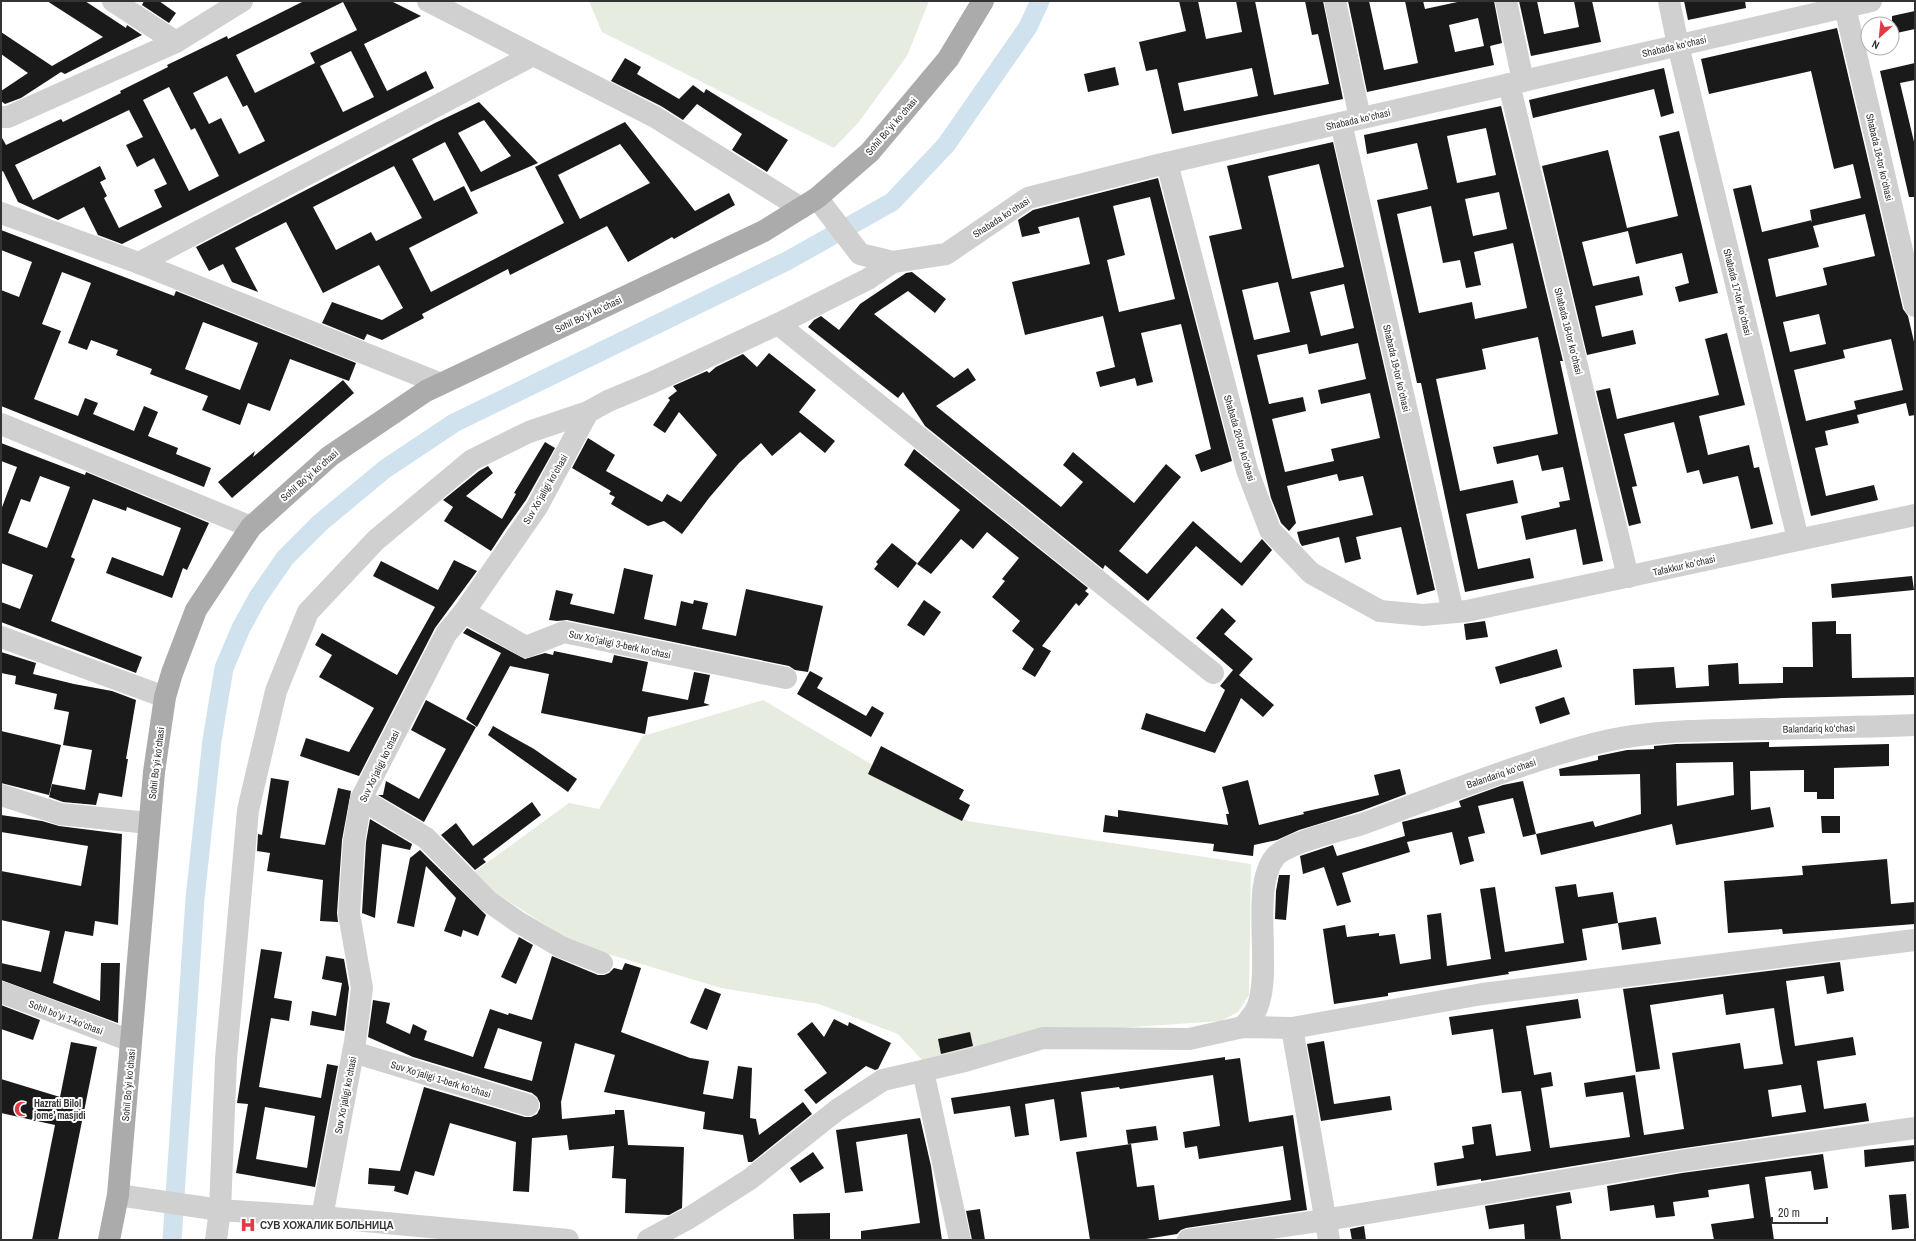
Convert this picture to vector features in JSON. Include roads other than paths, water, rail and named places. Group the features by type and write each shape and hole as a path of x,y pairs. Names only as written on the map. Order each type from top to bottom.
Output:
{"main road":[{"name":"Sohil Boʻyi koʻchasi","path":"109,1240 127,1197 131,1041 154,772 165,697 172,673 196,610 251,527 330,456 426,391 764,231 809,203 870,152 944,65 983,1"}],"street":[{"path":"113,1 176,42"},
{"path":"1,117 8,117 176,42 242,1"},
{"path":"428,1 655,117 809,203"},
{"name":"Shabada 19-tor koʻchasi","path":"1335,1 1351,120 1453,612"},
{"name":"Shabada 18-tor koʻchasi","path":"1506,1 1516,82 1628,577"},
{"name":"Shabada 17-tor koʻchasi","path":"1669,1 1678,45 1798,539"},
{"name":"Shabada koʻchasi","path":"809,203 860,254 893,262 946,254 1028,198 1167,162 1678,45 1839,6 1871,1"},
{"name":"Shabada 16-tor koʻchasi","path":"1839,6 1915,306"},
{"path":"139,263 533,55"},
{"name":"Shabada 20-tor koʻchasi","path":"1167,162 1247,470 1270,530 1311,573 1380,611 1423,615 1453,612"},
{"path":"1,213 139,263 441,384"},
{"path":"216,1240 213,1210 248,810 276,690 308,612 376,540 472,460 529,432 588,412 608,401 651,383 778,324 868,279 893,262"},
{"path":"778,324 1213,673"},
{"name":"Suv Xoʻjaligi koʻchasi","path":"322,1217 354,1052 362,988 349,914 354,840 361,799 446,634 464,612 537,507 588,412"},
{"path":"1,424 251,527"},
{"name":"Tafakkur koʻchasi","path":"1453,612 1628,577 1798,539 1915,515"},
{"name":"Suv Xoʻjaligi 3-berk koʻchasi","path":"464,612 526,648 564,632 786,678"},
{"path":"1,636 165,697"},
{"name":"Balandariq koʻchasi","path":"1243,1027 1256,1010 1262,987 1264,896 1266,879 1271,863 1276,855 1303,842 1347,830 1480,780 1571,750 1632,736 1690,730 1915,725"},
{"path":"1,795 60,814 150,823"},
{"path":"361,799 426,838 488,901 518,922 561,947 602,963"},
{"path":"648,1240 689,1218 750,1179 837,1110 883,1080 1043,1038 1189,1040 1243,1027 1292,1028 1482,994 1915,940"},
{"name":"Sohil boʻyi 1-koʻchasi","path":"1,992 131,1041"},
{"path":"1292,1028 1327,1230"},
{"name":"Suv Xoʻjaligi 1-berk koʻchasi","path":"354,1052 528,1105"},
{"path":"922,1071 960,1240"},
{"path":"1188,1240 1327,1230 1680,1161 1915,1128"},
{"path":"127,1197 213,1210 322,1217 568,1240"}],"waterway":[{"path":"172,1240 195,899 212,740 224,668 241,628 258,597 285,558 320,523 385,469 454,423 787,261 892,202 946,145 1028,27 1040,1"}],"place":[{"name":"Hazrati Bilol jome’ masjidi","path":"22,1109"},
{"name":"СУВ ХОЖАЛИК БОЛЬНИЦА","path":"248,1225"}]}
